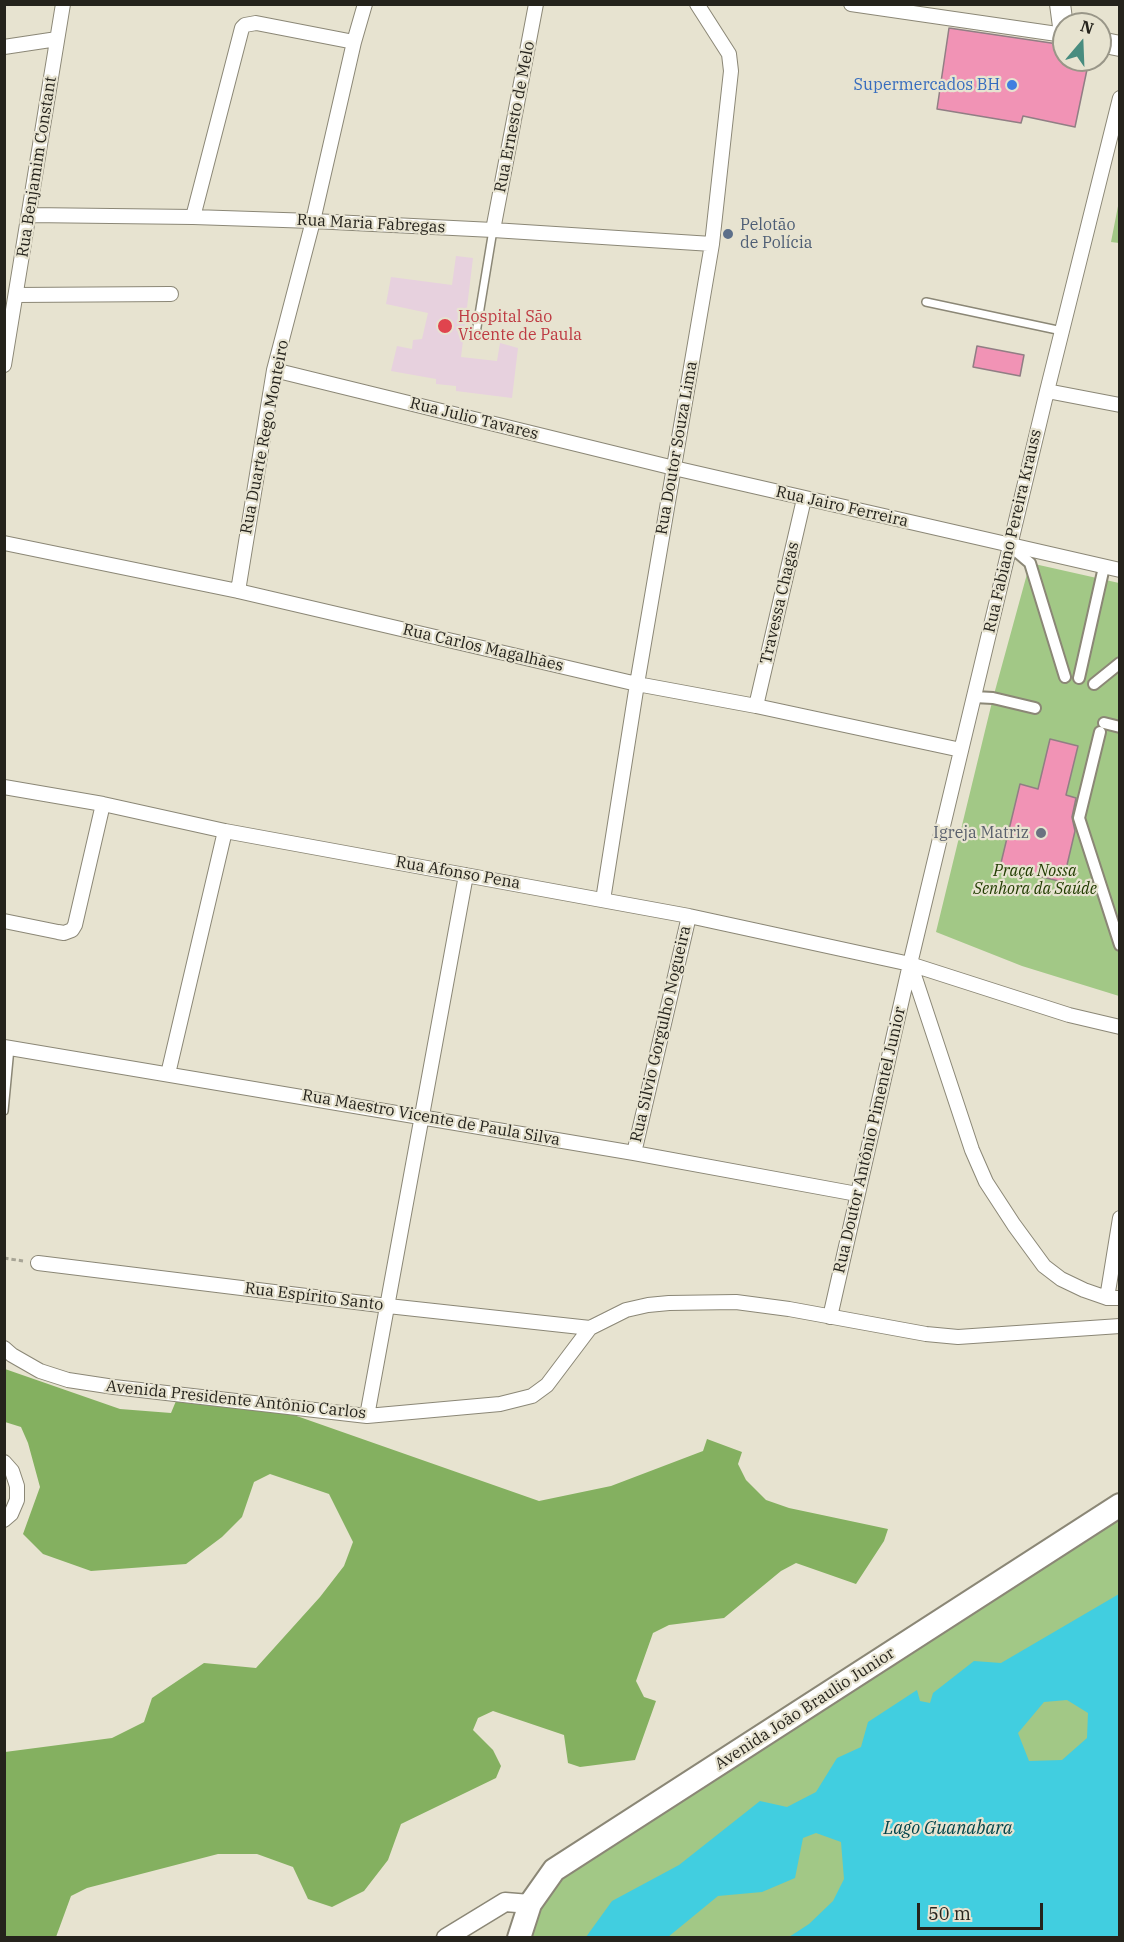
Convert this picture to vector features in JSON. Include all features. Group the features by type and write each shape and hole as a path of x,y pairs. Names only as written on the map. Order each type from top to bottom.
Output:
{"main road":[{"name":"Avenida João Braulio Junior","path":"519,1938 530,1904 554,1870 1119,1505"}],"street":[{"name":"Rua Benjamim Constant","path":"4,365 63,4"},
{"name":"Rua Duarte Rego Monteiro","path":"238,591 274,370 313,221 354,42 365,4"},
{"name":"Rua Ernesto de Melo","path":"493,230 536,4"},
{"name":"Rua Doutor Souza Lima","path":"603,900 637,684 712,244 731,63 727,50 697,4"},
{"path":"851,4 1052,33"},
{"path":"194,217 242,28 245,25 256,23 354,42"},
{"path":"4,47 57,39"},
{"name":"Rua Fabiano Pereira Krauss","path":"910,964 1119,98"},
{"name":"Rua Maria Fabregas","path":"29,215 313,221 712,244"},
{"path":"16,295 171,294"},
{"name":"Rua Julio Tavares","path":"274,370 674,468"},
{"path":"1047,391 1119,405"},
{"name":"Rua Jairo Ferreira","path":"674,468 1010,546"},
{"name":"Travessa Chagas","path":"756,706 804,499"},
{"name":"Rua Carlos Magalhães","path":"4,543 238,591 637,684 756,706 961,750"},
{"path":"1010,546 1119,570"},
{"path":"1010,546 1030,563 1065,677"},
{"path":"1079,678 1104,567"},
{"path":"1094,684 1119,663"},
{"path":"974,697 993,698 1035,708"},
{"path":"1119,727 1102,728 1079,818 1119,945"},
{"name":"Rua Afonso Pena","path":"4,787 103,804 225,831 689,915 910,964"},
{"path":"4,921 58,932 72,930 103,804"},
{"path":"168,1074 225,831"},
{"path":"367,1416 466,875"},
{"name":"Rua Silvio Gorgulho Nogueira","path":"634,1153 689,915"},
{"path":"910,964 1070,1016 1119,1027"},
{"path":"910,964 972,1150 986,1182 1044,1266 1061,1279 1084,1290 1113,1298 1119,1218"},
{"name":"Rua Doutor Antônio Pimentel Junior","path":"830,1317 910,964"},
{"name":"Rua Maestro Vicente de Paula Silva","path":"8,1048 634,1153 857,1194"},
{"name":"Rua Espírito Santo","path":"38,1263 590,1328"},
{"name":"Avenida Presidente Antônio Carlos","path":"4,1348 40,1371 68,1380 367,1416 500,1404 531,1396 547,1385 590,1328 626,1310 648,1305 736,1302 789,1309 926,1334 958,1336 1119,1326"},
{"path":"4,1462 12,1471 17,1486 17,1500 11,1514 4,1521"},
{"path":"446,1938 505,1902 530,1904"}],"lane":[{"path":"476,333 493,230"},
{"path":"926,302 1062,331"},
{"path":"4,1111 8,1048"}],"path":[{"path":"4,1258 38,1263"}],"shaded area":[{"name":"Hospital São Vicente de Paula","path":"456,256 473,258 461,357 497,361 500,343 518,348 512,398 456,391 456,386 436,384 436,379 391,371 397,346 412,349 413,340 422,339 428,313 386,304 391,277 452,285"}],"green space":[{"path":"1119,201 1119,243 1111,242"},
{"name":"Praça Nossa Senhora da Saúde","path":"1030,563 1119,583 1119,996 1022,966 936,932 993,698"},
{"path":"5,1369 120,1409 171,1413 176,1401 204,1398 291,1414 539,1501 611,1486 703,1451 707,1439 742,1452 738,1464 746,1480 766,1500 789,1508 888,1529 884,1541 856,1584 796,1563 781,1571 724,1618 669,1625 653,1633 636,1681 644,1697 656,1701 635,1760 580,1767 568,1763 564,1735 493,1711 478,1718 473,1730 493,1750 501,1766 496,1778 401,1824 388,1860 364,1891 332,1907 308,1899 293,1867 257,1854 218,1854 87,1888 71,1896 56,1937 5,1937 5,1752 112,1738 144,1722 152,1698 204,1663 256,1668 320,1597 344,1566 353,1542 329,1494 270,1474 254,1482 242,1517 222,1537 186,1564 91,1571 43,1554 23,1534 40,1487 28,1443 21,1427 5,1422"},
{"name":"Lago Guanabara","path":"1119,1505 1119,1937 519,1938 554,1870"}],"water":[{"name":"Lago Guanabara","path":"1119,1594 1119,1937 789,1937 809,1924 833,1901 844,1879 841,1842 816,1833 803,1838 795,1878 762,1892 718,1896 668,1937 586,1937 612,1901 679,1865 760,1801 787,1807 816,1792 837,1758 861,1747 868,1722 917,1690 920,1701 930,1703 933,1693 974,1661 1001,1663","holes":["1067,1700 1088,1713 1087,1738 1062,1760 1029,1761 1018,1733 1044,1702"]}],"building":[{"name":"Supermercados BH","path":"949,28 1052,43 1052,72 1086,72 1075,127 1023,116 1021,123 937,109"},
{"path":"977,346 1024,355 1020,376 973,367"},
{"name":"Igreja Matriz","path":"1050,739 1078,746 1066,795 1076,798 1072,817 1075,831 1063,882 1000,867 1020,784 1038,789"}],"place":[{"name":"Supermercados BH","path":"1012,85"},
{"name":"Pelotão de Polícia","path":"728,234"},
{"name":"Hospital São Vicente de Paula","path":"445,326"},
{"name":"Igreja Matriz","path":"1041,833"}]}
